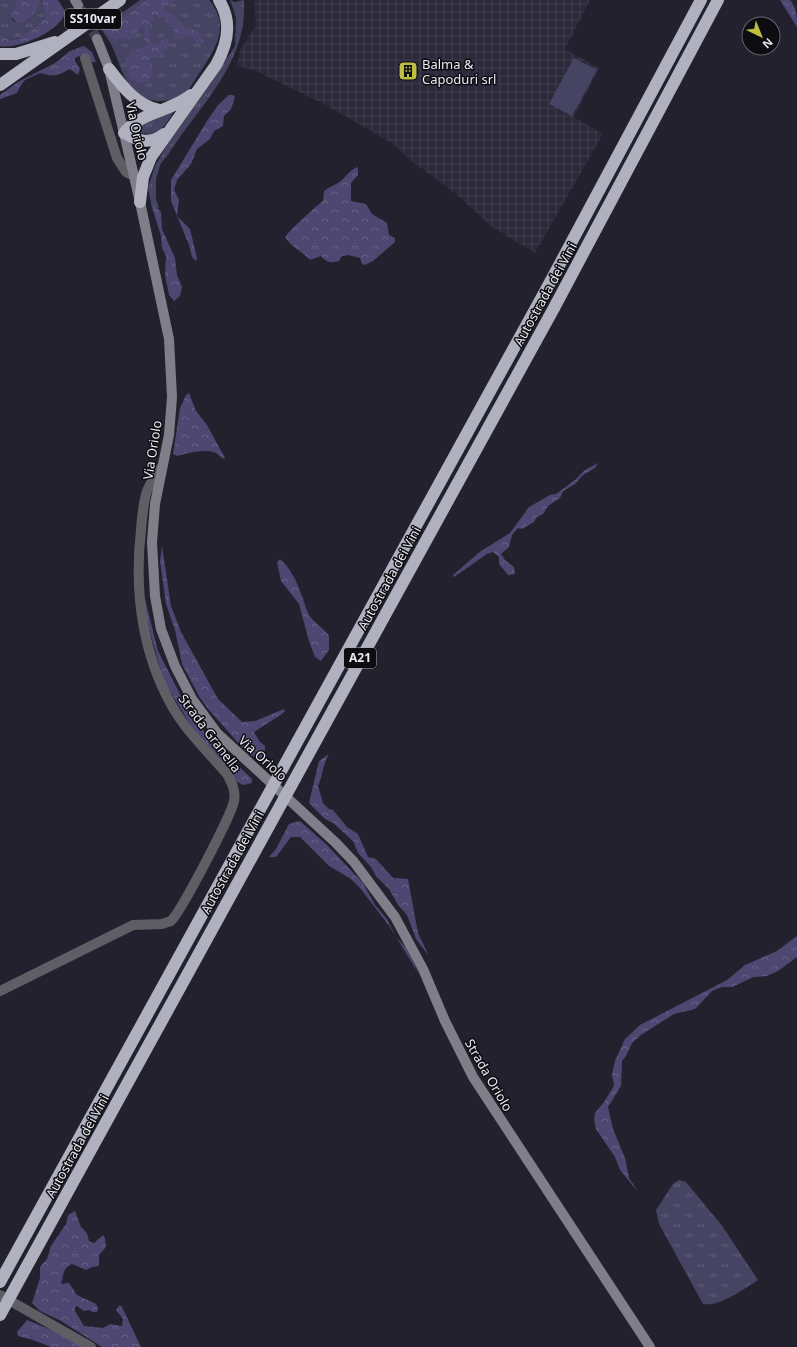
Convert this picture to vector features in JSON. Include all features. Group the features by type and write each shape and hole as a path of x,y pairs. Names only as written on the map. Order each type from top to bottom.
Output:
{"highway":[{"name":"SS10var","path":"0,85 46,48 66,38 120,0"},
{"path":"140,202 141,186 147,165 155,148 220,57 228,32 226,16 219,0"},
{"name":"Autostrada dei Vini","path":"0,1282 544,293 701,0"},
{"name":"Autostrada dei Vini","path":"0,1315 550,315 718,0"},
{"path":"0,54 16,54 46,48"},
{"path":"109,69 126,90 141,103 159,110"},
{"path":"169,130 159,138 147,142 138,140 124,133 135,121 179,103 200,86"}],"street":[{"name":"Via Oriolo","path":"97,39 109,69 140,202 169,339 172,397 169,435 156,504 152,542 155,596 161,629 175,666 192,699 217,733 310,818"},
{"path":"85,58 117,158 126,172 134,176"},
{"name":"Strada Granella","path":"0,991 133,925 162,924 171,921 189,893 232,806 235,792 227,774 185,725 173,708 161,685 154,668 143,623 139,582 140,541 144,503 153,478 164,463"},
{"name":"Strada Oriolo","path":"310,818 354,862 395,917 423,969 445,1021 473,1077 650,1347"},
{"path":"0,1295 91,1347"}],"shaded area":[{"path":"254,0 590,0 565,49 599,68 574,117 603,134 535,253 491,226 455,193 413,162 392,143 324,104 254,70 237,66 240,50 256,26"}],"green space":[{"path":"0,0 14,0 18,7 11,14 12,20 17,23 27,19 42,0 45,18 29,32 18,38 9,40 0,34"},
{"path":"14,0 41,0 38,8 29,18 25,21 17,23 11,17 11,14 17,7"},
{"path":"42,0 58,0 65,11 63,18 57,25 28,42 17,45 0,46 0,34 9,40 17,39 36,27 45,18"},
{"path":"140,0 209,0 219,18 219,35 212,52 192,85 183,95 176,98 155,101 135,92 127,82 112,46 101,28"},
{"path":"147,0 175,0 162,9 172,14 186,28 197,31 204,41 200,45 191,36 178,39 175,37 173,28 160,15 154,16 153,22 148,29 151,41 155,44 166,39 170,44 162,54 147,61 154,72 151,78 142,84 131,79 125,64 131,51 143,47 147,43 143,37 145,29 142,27 140,28 129,40 123,37 115,41 106,33 106,30"},
{"path":"230,0 235,2 244,0 243,22 239,43 221,80 160,165 156,180 156,199 159,208 151,204 148,188 155,166 167,145 235,46 236,17"},
{"path":"780,0 790,0 794,6 797,27"},
{"path":"84,46 92,52 96,62 90,62 84,54 75,58 75,61 80,69 78,75 70,69 56,75 40,73 25,80 17,93 0,99 0,95 18,82 55,63 70,51"},
{"path":"574,58 597,70 572,116 549,104"},
{"path":"229,95 233,95 235,97 231,109 224,116 223,126 214,131 210,139 197,149 191,164 177,180 174,190 179,200 177,216 171,201 171,180 218,105"},
{"path":"175,109 163,127 154,133 148,134 133,131 142,122"},
{"path":"358,167 358,175 351,183 351,201 366,204 372,214 387,223 389,235 395,238 395,242 373,261 365,265 362,264 360,258 348,255 342,256 339,261 334,262 329,262 321,256 310,260 285,237 323,201 324,191 338,183 352,170"},
{"path":"151,204 155,205 161,212 162,229 175,258 177,275 182,287 180,296 174,301 169,295 165,275 166,256 162,248 161,236"},
{"path":"177,216 190,229 197,258 196,261 192,257 189,245"},
{"path":"189,393 196,411 207,425 225,458 224,459 216,453 207,451 191,452 177,456 173,454 180,408 186,395"},
{"path":"598,463 595,468 583,475 575,484 563,491 560,498 548,506 543,514 537,517 534,522 522,529 518,528 512,535 509,547 501,554 505,560 514,567 515,574 508,575 499,564 499,557 493,552 487,554 454,577 453,575 481,551 510,533 529,507 550,495 556,494 575,480 585,470"},
{"path":"162,546 171,606 181,632 218,699 242,722 255,721 284,709 285,711 254,732 260,742 265,746 265,753 261,760 248,754 209,710 200,698 182,664 175,630 166,604 160,561"},
{"path":"280,559 294,577 308,613 329,636 329,650 321,661 315,657 299,604 281,581 277,562"},
{"path":"143,571 144,595 158,651 186,706 209,738 252,779 252,783 243,785 237,782 199,738 164,682 147,621 142,593"},
{"path":"329,754 318,786 323,803 329,809 333,810 347,827 358,834 368,857 376,859 393,878 408,879 418,933 429,956 416,939 407,915 398,905 389,889 376,876 371,867 358,853 353,841 333,823 325,819 309,803 319,761"},
{"path":"300,821 327,845 363,883 375,905 387,919 395,936 390,927 360,888 351,879 329,866 300,837 291,837 276,857 269,857 276,849 289,824"},
{"path":"797,936 797,957 778,971 767,976 754,977 732,987 722,987 712,991 695,1009 674,1014 641,1035 632,1043 622,1061 621,1086 608,1107 613,1129 625,1158 629,1178 638,1192 620,1170 615,1157 596,1129 594,1119 595,1113 614,1086 612,1074 615,1061 625,1039 640,1025 727,980 745,965 777,951"},
{"path":"396,937 406,948 420,976"},
{"path":"679,1180 686,1182 723,1227 758,1280 732,1296 717,1303 703,1304 659,1224 656,1210 673,1184"},
{"path":"75,1211 81,1227 87,1233 89,1241 94,1243 103,1235 105,1238 106,1247 99,1255 99,1266 86,1270 72,1264 66,1268 61,1284 69,1283 77,1295 96,1304 98,1308 97,1312 89,1310 84,1311 77,1306 75,1307 75,1311 84,1326 103,1328 110,1324 122,1326 123,1319 116,1310 120,1305 141,1347 102,1347 61,1321 40,1311 32,1303 40,1278 40,1267 47,1259 51,1246 66,1224 68,1215"},
{"path":"27,1320 54,1331 82,1347 51,1347 18,1336 17,1332"}],"tunnel":[{"path":"78,5 97,39"}],"place":[{"name":"Balma & Capoduri srl","path":"408,71"}]}
